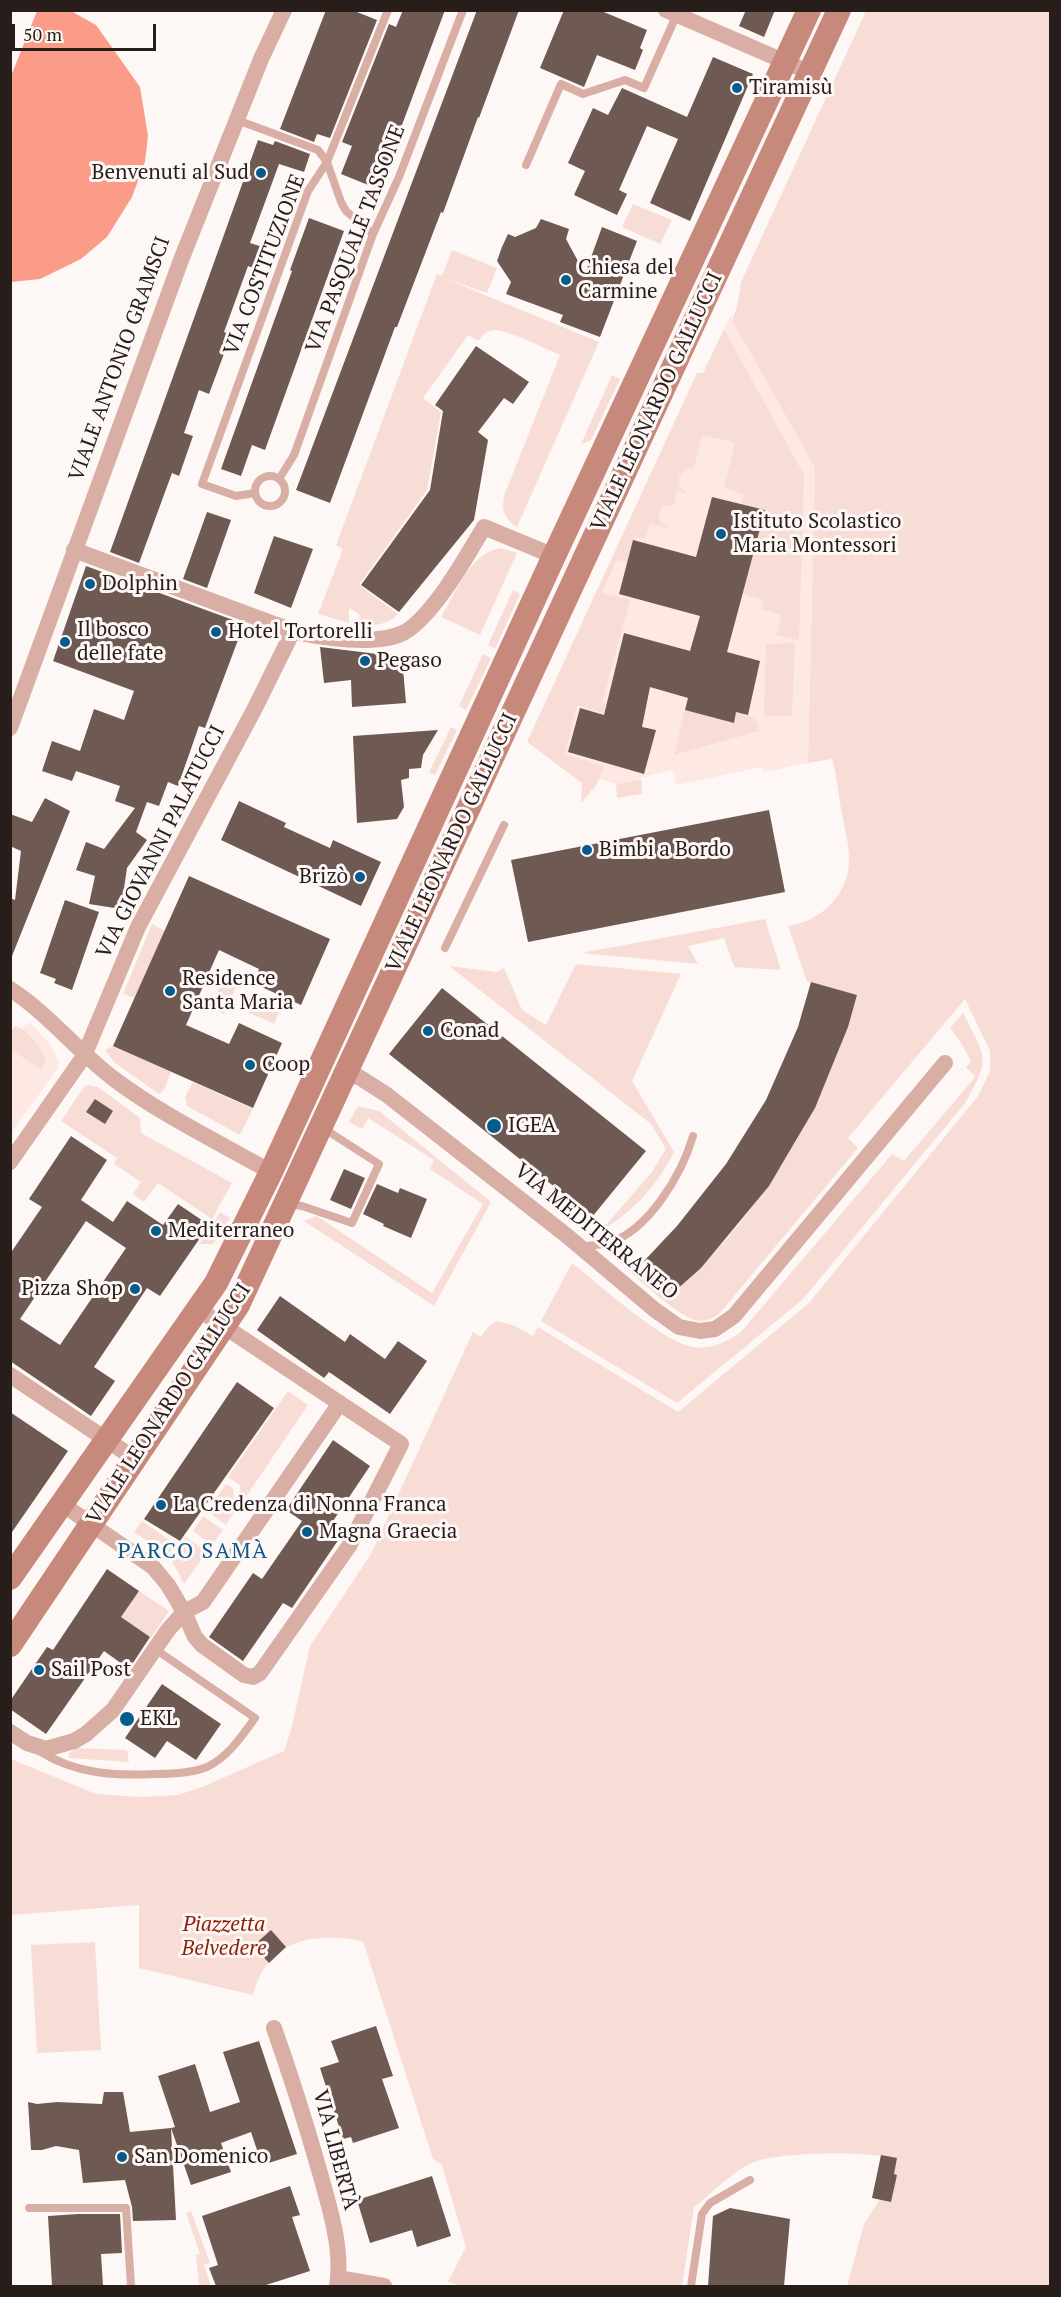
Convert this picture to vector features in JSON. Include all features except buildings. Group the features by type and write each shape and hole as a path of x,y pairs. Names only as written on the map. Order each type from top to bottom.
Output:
{"street":[{"name":"VIALE ANTONIO GRAMSCI","path":"10,728 181,260 284,10"},
{"name":"VIALE LEONARDO GALLUCCI","path":"10,1578 216,1283 271,1172 554,556 809,10"},
{"name":"VIALE LEONARDO GALLUCCI","path":"10,1645 238,1305 839,10"},
{"path":"674,12 811,73"},
{"path":"74,550 293,631 312,636 351,640 387,638 402,634 416,625 442,593 484,527 554,556"},
{"name":"VIA GIOVANNI PALATUCCI","path":"10,1162 84,1056 138,927 255,708 293,631"},
{"path":"16,992 44,1015 84,1056 150,1104 271,1172"},
{"name":"VIA MEDITERRANEO","path":"345,1075 359,1077 387,1095 655,1310 679,1327 700,1331 715,1329 734,1316 945,1063"},
{"path":"62,1504 153,1567 168,1585 195,1637 202,1645 244,1675 253,1677 260,1673 349,1546 401,1444 198,1309"},
{"path":"10,1375 135,1459"},
{"path":"10,1732 27,1743 46,1749 74,1741 86,1734 113,1710 184,1612 203,1602 340,1403"},
{"name":"VIA LIBERTÀ","path":"274,2028 299,2100 326,2194 339,2263 337,2282"},
{"path":"337,2282 384,2286"}],"lane":[{"name":"VIA COSTITUZIONE","path":"255,493 236,496 202,483 308,191 327,162 388,10"},
{"name":"VIA PASQUALE TASSONE","path":"279,479 294,455 373,234 403,167 463,10"},
{"path":"526,165 561,84 583,93 625,80 644,88 674,12"},
{"path":"237,120 312,147 322,154 346,211 373,234"},
{"path":"267,476 279,479 285,489 284,496 273,505 264,504 257,498 256,485 261,478 267,476"},
{"path":"445,948 504,825"},
{"path":"286,1203 352,1223 379,1164 321,1127"},
{"path":"579,1247 609,1243 628,1232 653,1211 672,1185 688,1154 693,1137"},
{"path":"27,1743 63,1764 88,1772 119,1776 171,1774 194,1770 207,1767 224,1756 237,1743 255,1718 155,1649"},
{"path":"691,2286 702,2214 710,2203 750,2180"},
{"path":"29,2208 126,2208 131,2286"}],"shaded area":[{"path":"37,11 71,11 96,25 140,87 148,136 145,162 132,197 107,237 81,259 40,279 11,282 11,76"},
{"name":"Istituto Scolastico Maria Montessori","path":"730,316 815,468 808,763 764,772 762,767 676,785 673,770 616,784 600,779 593,791 532,745"},
{"path":"30,1022 53,1048 59,1062 56,1071 11,1133 11,1031 15,1026 21,1028"}],"green space":[{"name":"Piazzetta Belvedere","path":"866,11 1050,11 1050,2286 847,2286 864,2224 880,2199 891,2201 897,2175 894,2174 897,2159 884,2156 822,2154 779,2157 749,2164 728,2178 694,2207 682,2286 462,2286 448,2282 466,2247 442,2165 433,2159 363,1941 327,1938 310,1939 294,1944 281,1951 269,1962 260,1976 253,1995 139,1968 139,1905 11,1915 11,1759 96,1794 142,1797 178,1795 202,1787 284,1751 310,1646 371,1554 473,1332 481,1337 488,1327 497,1321 515,1326 533,1336 538,1327 678,1412 809,1303 978,1096 990,1071 990,1051 965,999 848,1138 858,1148 719,1314 709,1319 696,1320 683,1314 610,1254 621,1250 654,1284 661,1278 675,1291 707,1261 763,1193 809,1118 844,1037 857,995 807,982 788,926 813,918 832,903 840,893 845,881 849,856 832,759 808,763 815,468 732,320 737,307 741,282"},
{"path":"633,204 672,220 660,244 622,227"},
{"path":"452,250 497,268 487,293 444,278 599,342 517,527 509,521 505,514 504,496 560,355 499,331 488,331 478,341 468,335 423,398 441,412 427,490 359,585 398,614 376,625 360,626 359,614 349,608 349,623 318,614 343,549 336,545 437,274 442,276"},
{"path":"724,329 804,475 799,640 776,635 781,615 761,609 763,600 742,594 765,510 741,505 744,494 724,488 735,443 702,435 694,468 686,469 679,477 679,485 686,493 677,491 674,505 663,506 659,513 660,521 670,529 650,523 645,539 634,537 627,562 617,560 602,593 630,600 602,702 606,704 603,713 577,705 565,754 604,766 595,786 581,803 582,783 527,742 697,373 703,373"},
{"path":"612,375 620,379 591,440 581,444"},
{"path":"500,548 517,553 480,635 441,617 472,566 489,552"},
{"path":"513,590 520,594 495,649 488,645"},
{"path":"795,643 792,716 764,716 766,644"},
{"path":"483,654 491,658 466,710 459,706"},
{"path":"685,710 733,723 736,712 745,714 755,720 759,731 674,755"},
{"path":"451,727 457,730 435,775 429,772"},
{"path":"641,779 642,794 617,798 616,784"},
{"path":"765,919 781,970 734,967 724,938 688,946 698,964 581,953"},
{"path":"152,924 165,931 135,998 123,994"},
{"path":"576,964 681,974 632,1081 674,1152 643,1198 600,1232 651,1173 666,1149 651,1124 449,966 496,972 504,968 522,1010 546,1025"},
{"path":"227,971 241,977 224,1014 210,1008"},
{"path":"254,996 281,1008 274,1024 247,1012"},
{"path":"963,1013 982,1057 980,1075 966,1102 803,1299 677,1403 541,1321 572,1263 648,1323 680,1343 699,1348 712,1346 740,1333 892,1154 904,1161 975,1077 966,1067 971,1062 950,1028"},
{"path":"15,1026 30,1036 42,1051 46,1062 41,1070 14,1051 11,1055 11,1031"},
{"path":"113,1046 171,1072 164,1090 159,1094 115,1063 105,1050"},
{"path":"193,1082 253,1109 240,1135 187,1106 185,1097"},
{"path":"88,1085 98,1087 140,1118 141,1133 232,1183 212,1219 158,1183 144,1202 133,1194 141,1182 114,1164 117,1158 61,1121 84,1087"},
{"path":"358,1106 379,1111 491,1202 434,1306 304,1221 317,1216 432,1293 483,1204 430,1169 434,1160 368,1118 362,1129 349,1122"},
{"path":"220,1212 230,1218 213,1244 199,1244"},
{"path":"288,1391 308,1405 241,1504 240,1485 228,1477"},
{"path":"226,1484 233,1488 235,1510 226,1525 207,1511"},
{"path":"203,1516 223,1530 212,1545 193,1531"},
{"path":"142,1521 175,1544 168,1555 134,1532"},
{"path":"186,1537 207,1552 184,1584 172,1561"},
{"path":"139,1591 169,1611 151,1638 121,1617"},
{"path":"77,1748 127,1750 129,1762 69,1758 69,1753"},
{"path":"95,1942 101,2050 37,2053 31,1945"},
{"path":"191,2211 210,2263 204,2265 211,2286 199,2286 196,2255 200,2254 186,2213"}],"place":[{"name":"Tiramisù","path":"737,88"},
{"name":"Benvenuti al Sud","path":"261,173"},
{"name":"Chiesa del Carmine","path":"566,280"},
{"name":"Istituto Scolastico Maria Montessori","path":"721,534"},
{"name":"Dolphin","path":"90,584"},
{"name":"Hotel Tortorelli","path":"216,632"},
{"name":"Il bosco delle fate","path":"65,642"},
{"name":"Pegaso","path":"365,661"},
{"name":"Bimbi a Bordo","path":"587,850"},
{"name":"Brizò","path":"360,877"},
{"name":"Residence Santa Maria","path":"170,991"},
{"name":"Conad","path":"428,1031"},
{"name":"Coop","path":"250,1065"},
{"name":"IGEA","path":"494,1126"},
{"name":"Mediterraneo","path":"156,1231"},
{"name":"Pizza Shop","path":"135,1289"},
{"name":"La Credenza di Nonna Franca","path":"161,1505"},
{"name":"Magna Graecia","path":"307,1532"},
{"name":"Sail Post","path":"39,1670"},
{"name":"EKL","path":"127,1719"},
{"name":"San Domenico","path":"122,2157"}],"district":[{"name":"PARCO SAMÀ","path":"193,1552"}]}
